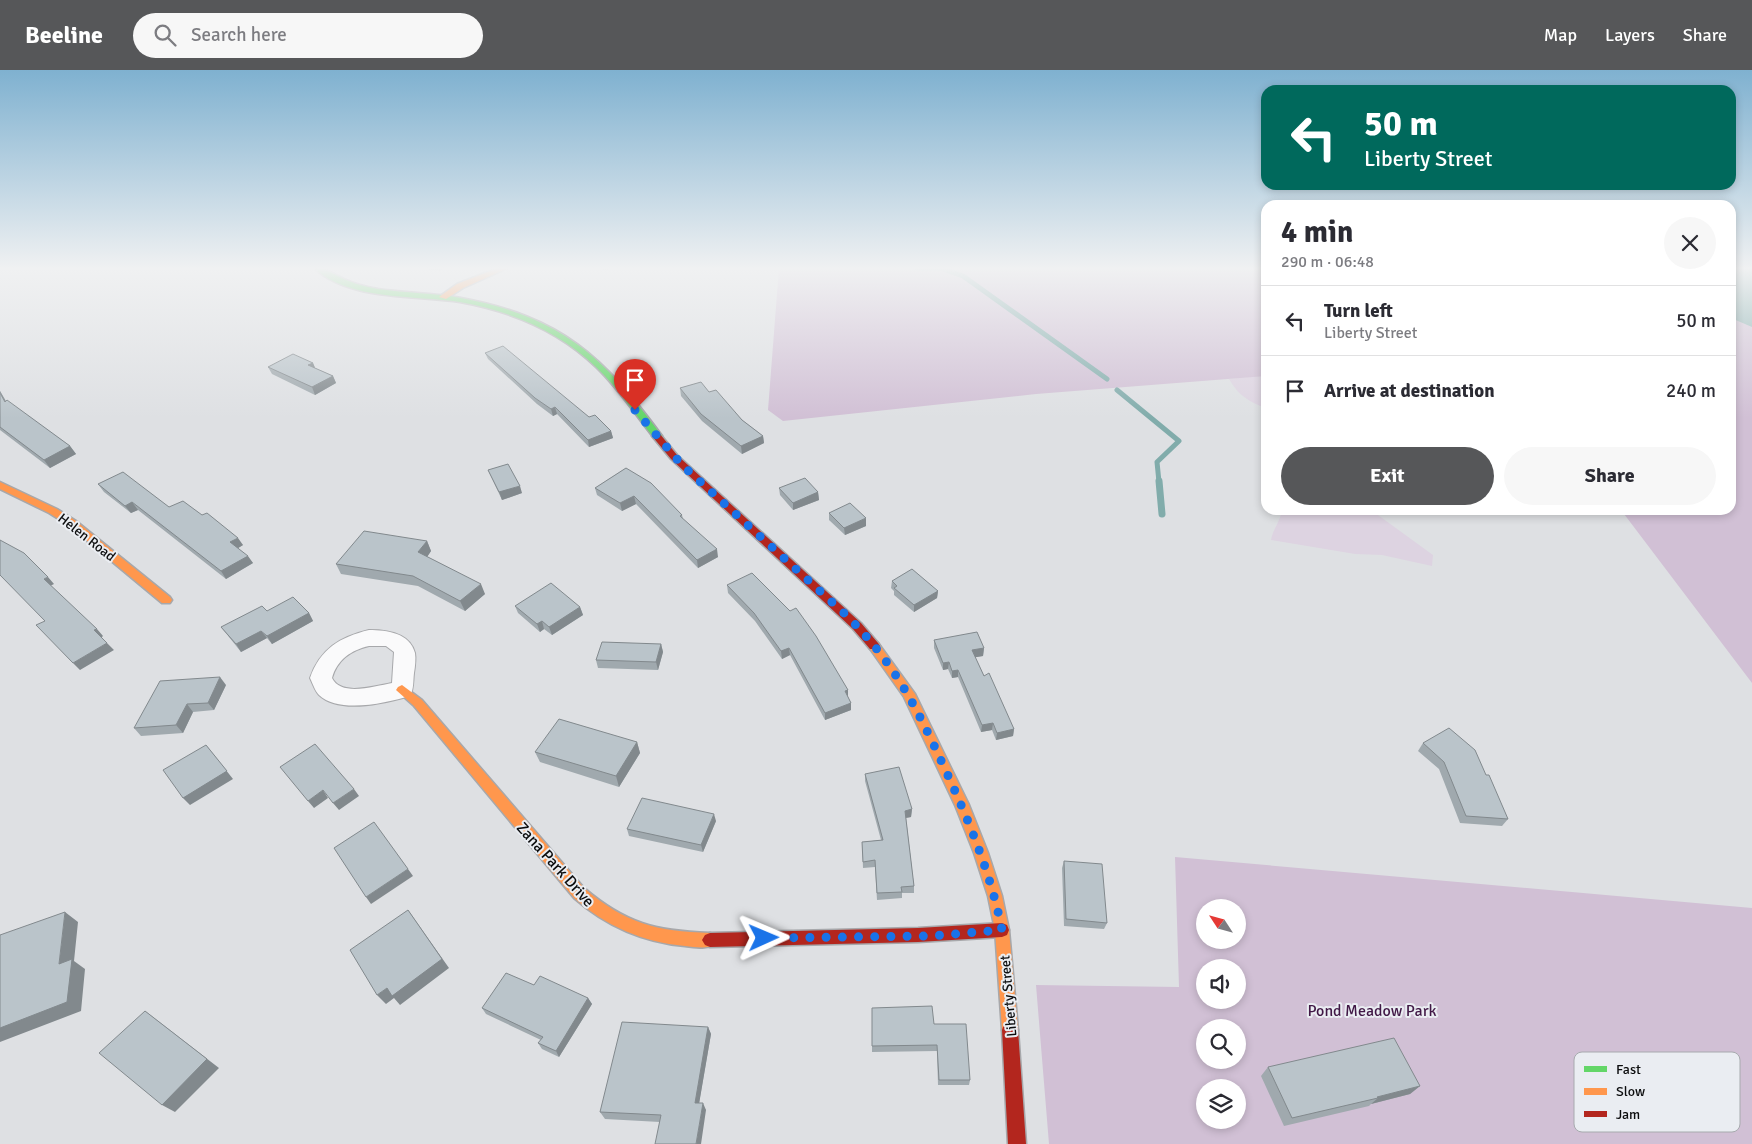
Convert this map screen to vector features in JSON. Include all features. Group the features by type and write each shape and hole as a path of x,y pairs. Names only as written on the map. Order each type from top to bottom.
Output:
{"main road":[{"name":"Liberty Street","path":"522,318 567,342 594,360 678,461 838,607 869,638 908,694 962,805 988,875 1002,930 1011,1023 1017,1144"},
{"name":"Helen Road","path":"0,485 53,510 72,523 166,600"},
{"name":"Zana Park Drive","path":"402,690 422,708 579,893 604,914 632,929 667,937 708,939 931,936 1002,930"}],"shaded area":[{"path":"1261,376 1261,406 1244,397 1229,379"},
{"path":"1281,515 1378,515 1433,555 1432,566 1382,555 1355,554 1271,540"}],"green space":[{"path":"775,318 1261,318 1261,376 1036,394 783,421 768,410"},
{"path":"1736,318 1752,318 1752,683 1625,515 1736,515"},
{"name":"Pond Meadow Park","path":"1175,857 1752,908 1752,1144 1049,1144 1036,985 1179,987"}],"water":[{"path":"1736,318 1752,318 1752,327 1736,320"}],"building":[{"path":"503,346 589,417 595,415 611,431 588,440 555,407 551,409 535,398 485,353"},
{"path":"293,354 313,363 308,365 333,376 312,387 268,367"},
{"path":"701,382 709,392 716,390 742,420 763,436 741,446 701,414 680,388"},
{"path":"0,393 5,402 7,400 70,446 44,460 0,427"},
{"path":"508,464 520,486 499,492 488,470"},
{"path":"626,468 651,483 682,515 680,516 717,549 697,560 634,496 620,503 595,488"},
{"path":"123,472 169,507 183,501 202,515 207,513 238,538 230,542 248,556 221,571 132,502 125,506 98,484"},
{"path":"805,478 818,492 793,503 779,488"},
{"path":"850,503 866,518 844,528 829,513"},
{"path":"364,531 427,541 418,552 481,584 460,601 413,576 336,564"},
{"path":"0,540 24,553 48,577 44,579 97,629 94,630 107,643 73,663 36,625 45,621 0,575"},
{"path":"912,569 938,591 914,605 894,588 897,586 892,581"},
{"path":"752,573 790,611 796,608 816,636 848,690 845,691 851,703 825,713 789,648 781,651 754,613 727,585"},
{"path":"551,583 580,607 549,627 542,621 537,624 515,606"},
{"path":"293,597 309,613 267,636 261,631 236,644 221,627 262,606 267,611"},
{"path":"977,632 984,648 972,650 984,676 989,673 1014,729 997,733 993,723 982,725 958,670 952,671 949,662 943,663 934,640"},
{"path":"602,642 661,644 656,662 596,660"},
{"path":"220,677 208,703 187,704 176,725 134,728 160,681"},
{"path":"559,719 637,742 616,776 535,752"},
{"path":"1449,728 1475,750 1486,775 1489,775 1508,819 1466,816 1444,762 1423,743"},
{"path":"315,744 354,789 333,803 323,790 308,801 280,767"},
{"path":"206,745 227,771 183,798 163,770"},
{"path":"899,767 912,809 905,811 914,886 901,887 902,892 877,893 875,860 863,862 862,842 883,840 865,774"},
{"path":"642,798 714,814 701,845 627,829"},
{"path":"374,822 408,869 366,897 334,848"},
{"path":"1064,861 1102,864 1107,923 1066,919"},
{"path":"408,910 442,959 392,996 387,988 377,995 350,950"},
{"path":"65,912 59,964 72,959 67,1002 0,1028 0,935"},
{"path":"506,973 534,985 540,976 588,998 556,1051 538,1043 543,1037 482,1008"},
{"path":"932,1006 934,1024 966,1024 970,1080 939,1080 937,1045 872,1046 872,1008"},
{"path":"145,1011 207,1059 162,1105 99,1053"},
{"path":"622,1022 708,1027 695,1103 703,1103 696,1144 655,1144 661,1115 600,1112"},
{"path":"1394,1038 1420,1086 1292,1118 1268,1067"}],"waterway":[{"path":"1022,318 1107,379"},
{"path":"1117,390 1179,441 1157,462 1159,482"},
{"path":"1159,481 1162,514"}],"traffic: fast":[{"path":"524,318 565,338 599,365 657,436"}],"traffic: slow":[{"path":"0,485 53,511 72,523 166,600"},
{"path":"874,646 909,694 962,805 981,853 995,896 1002,930 1010,1030"},
{"path":"402,690 418,703 579,893 594,906 624,924 656,935 710,940"}],"traffic: jam":[{"path":"657,436 674,457 857,626 874,646"},
{"path":"710,940 918,935 1002,930"},
{"path":"1010,1030 1017,1144"}],"route":[{"path":"635,410 682,465 844,613 869,638 890,666 917,709 962,805 981,852 995,896 1002,930 931,936 764,938"}]}
